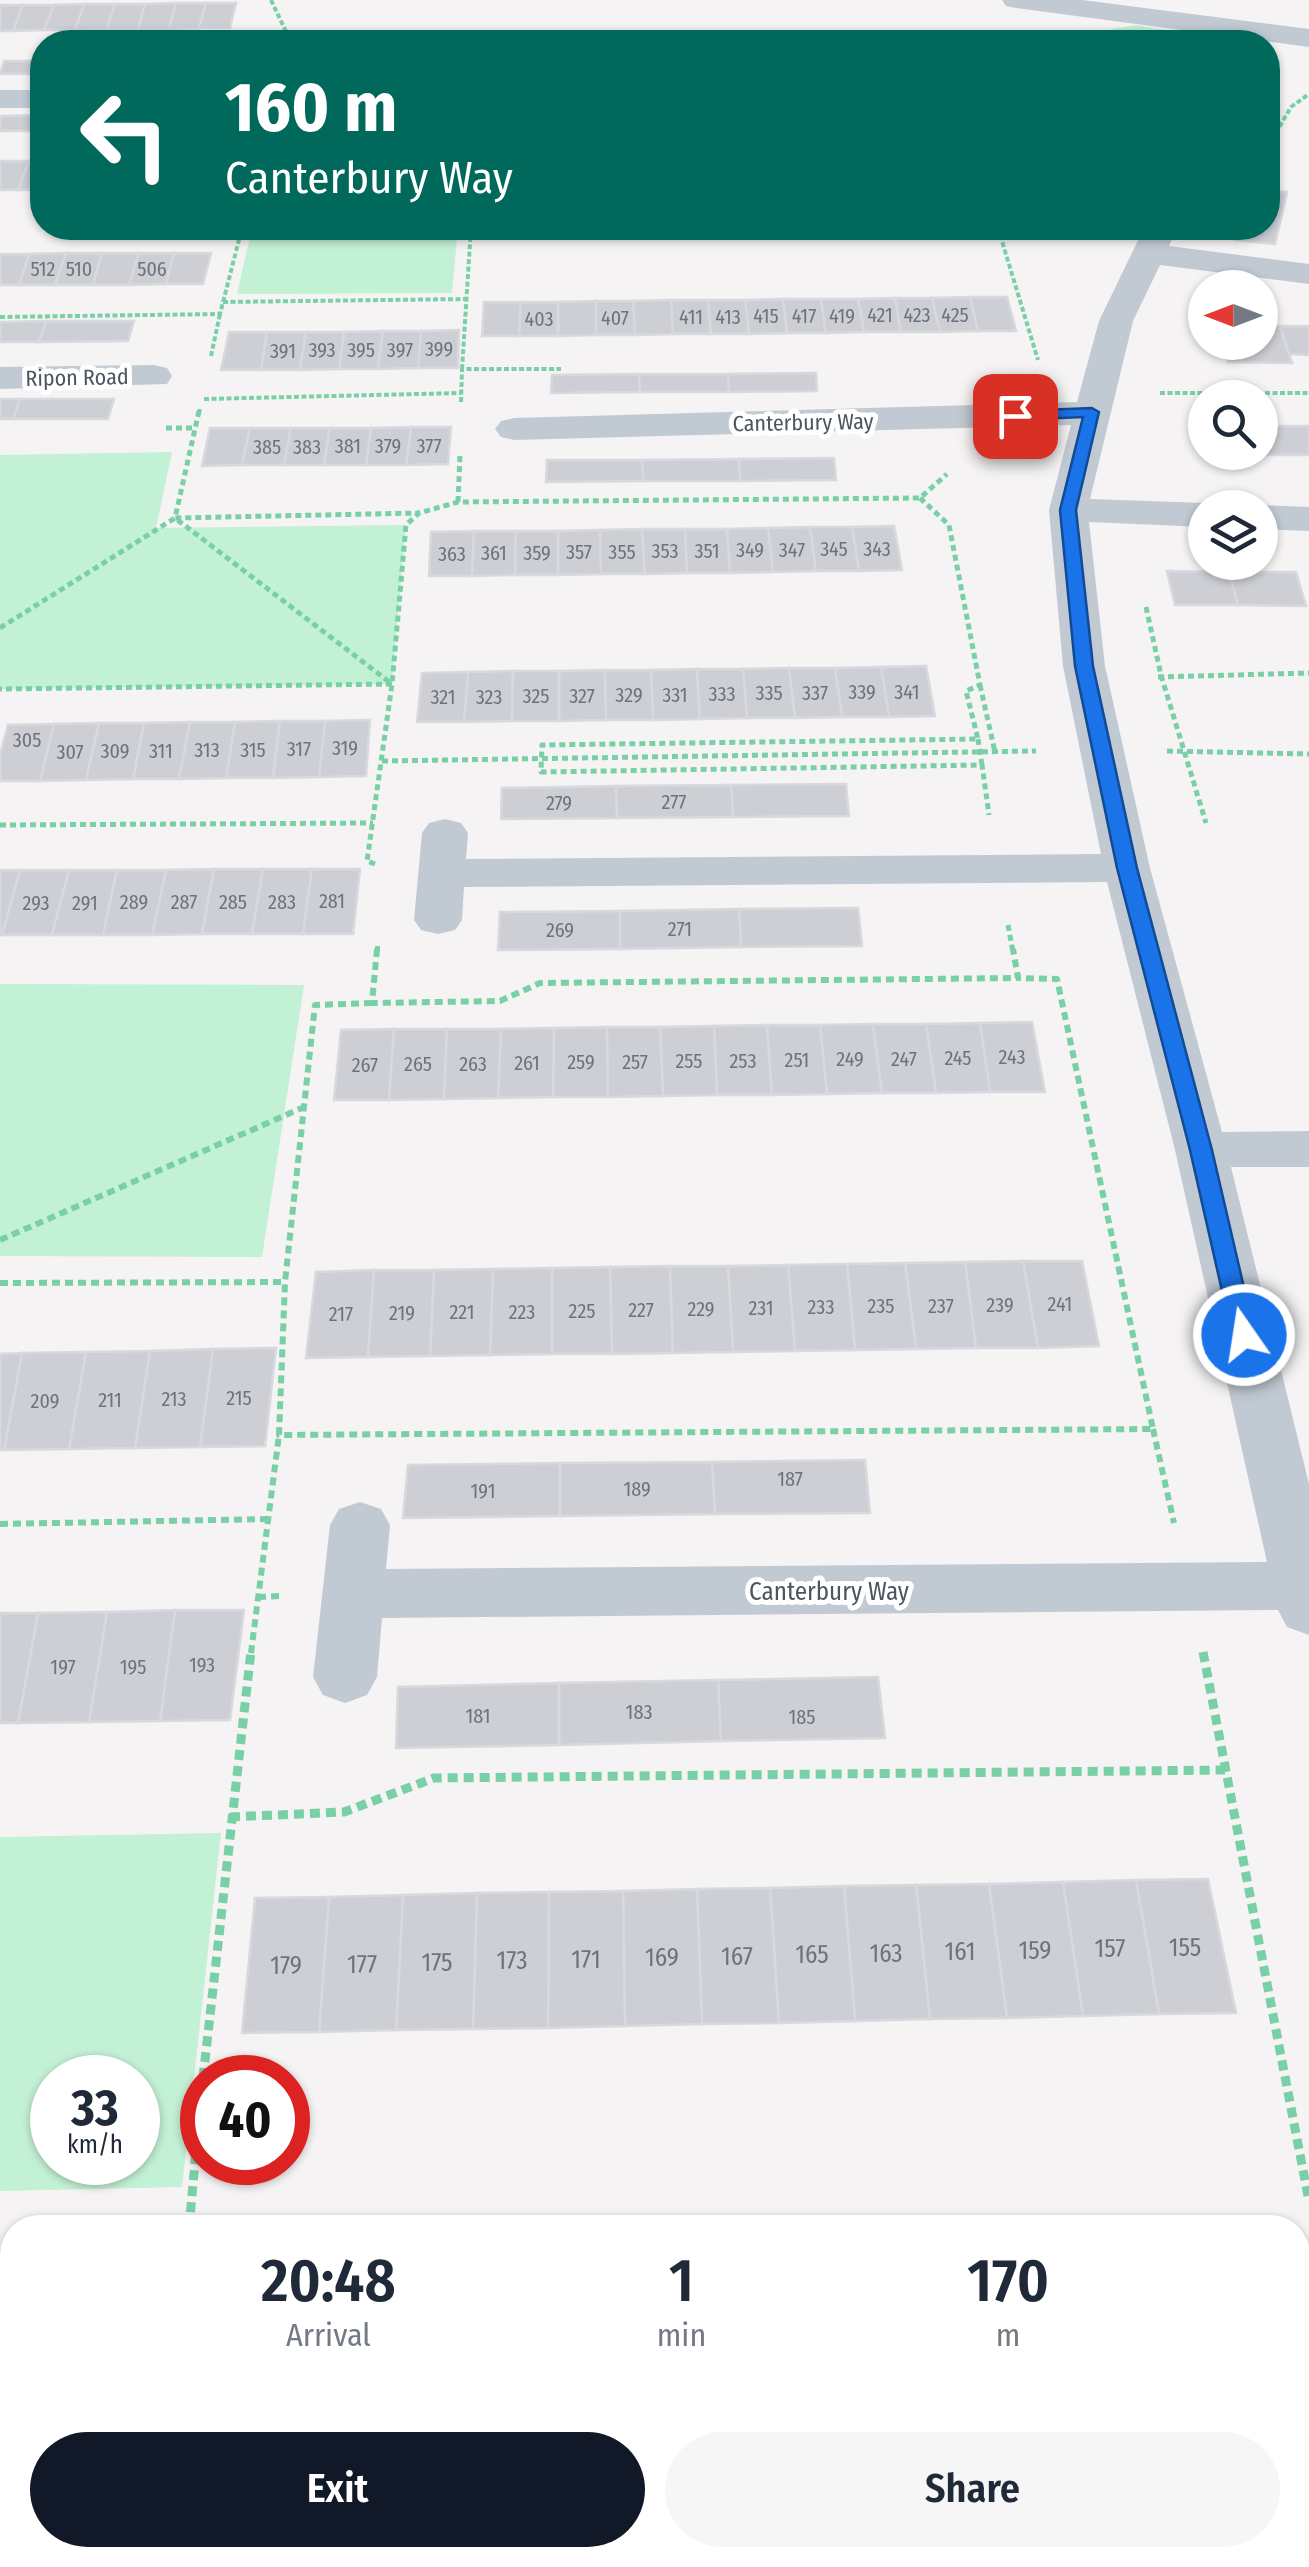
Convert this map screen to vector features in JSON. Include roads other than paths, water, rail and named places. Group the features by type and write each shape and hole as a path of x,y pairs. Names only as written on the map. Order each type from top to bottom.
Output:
{"street":[{"path":"1016,0 1254,30"},
{"path":"1086,30 1099,9"},
{"path":"0,99 30,98"},
{"name":"Canterbury Way","path":"355,1594 1188,1588 1304,1577 1201,1150 1127,868 1084,666 1068,510 1116,321 1154,240 1308,253"},
{"name":"Ripon Road","path":"0,378 157,375"},
{"name":"Canterbury Way","path":"513,430 1092,412"},
{"path":"1068,510 1188,514"},
{"path":"1278,518 1309,519"},
{"path":"438,920 444,853 1127,868"},
{"path":"1201,1150 1309,1149"},
{"path":"345,1677 360,1526"}]}
